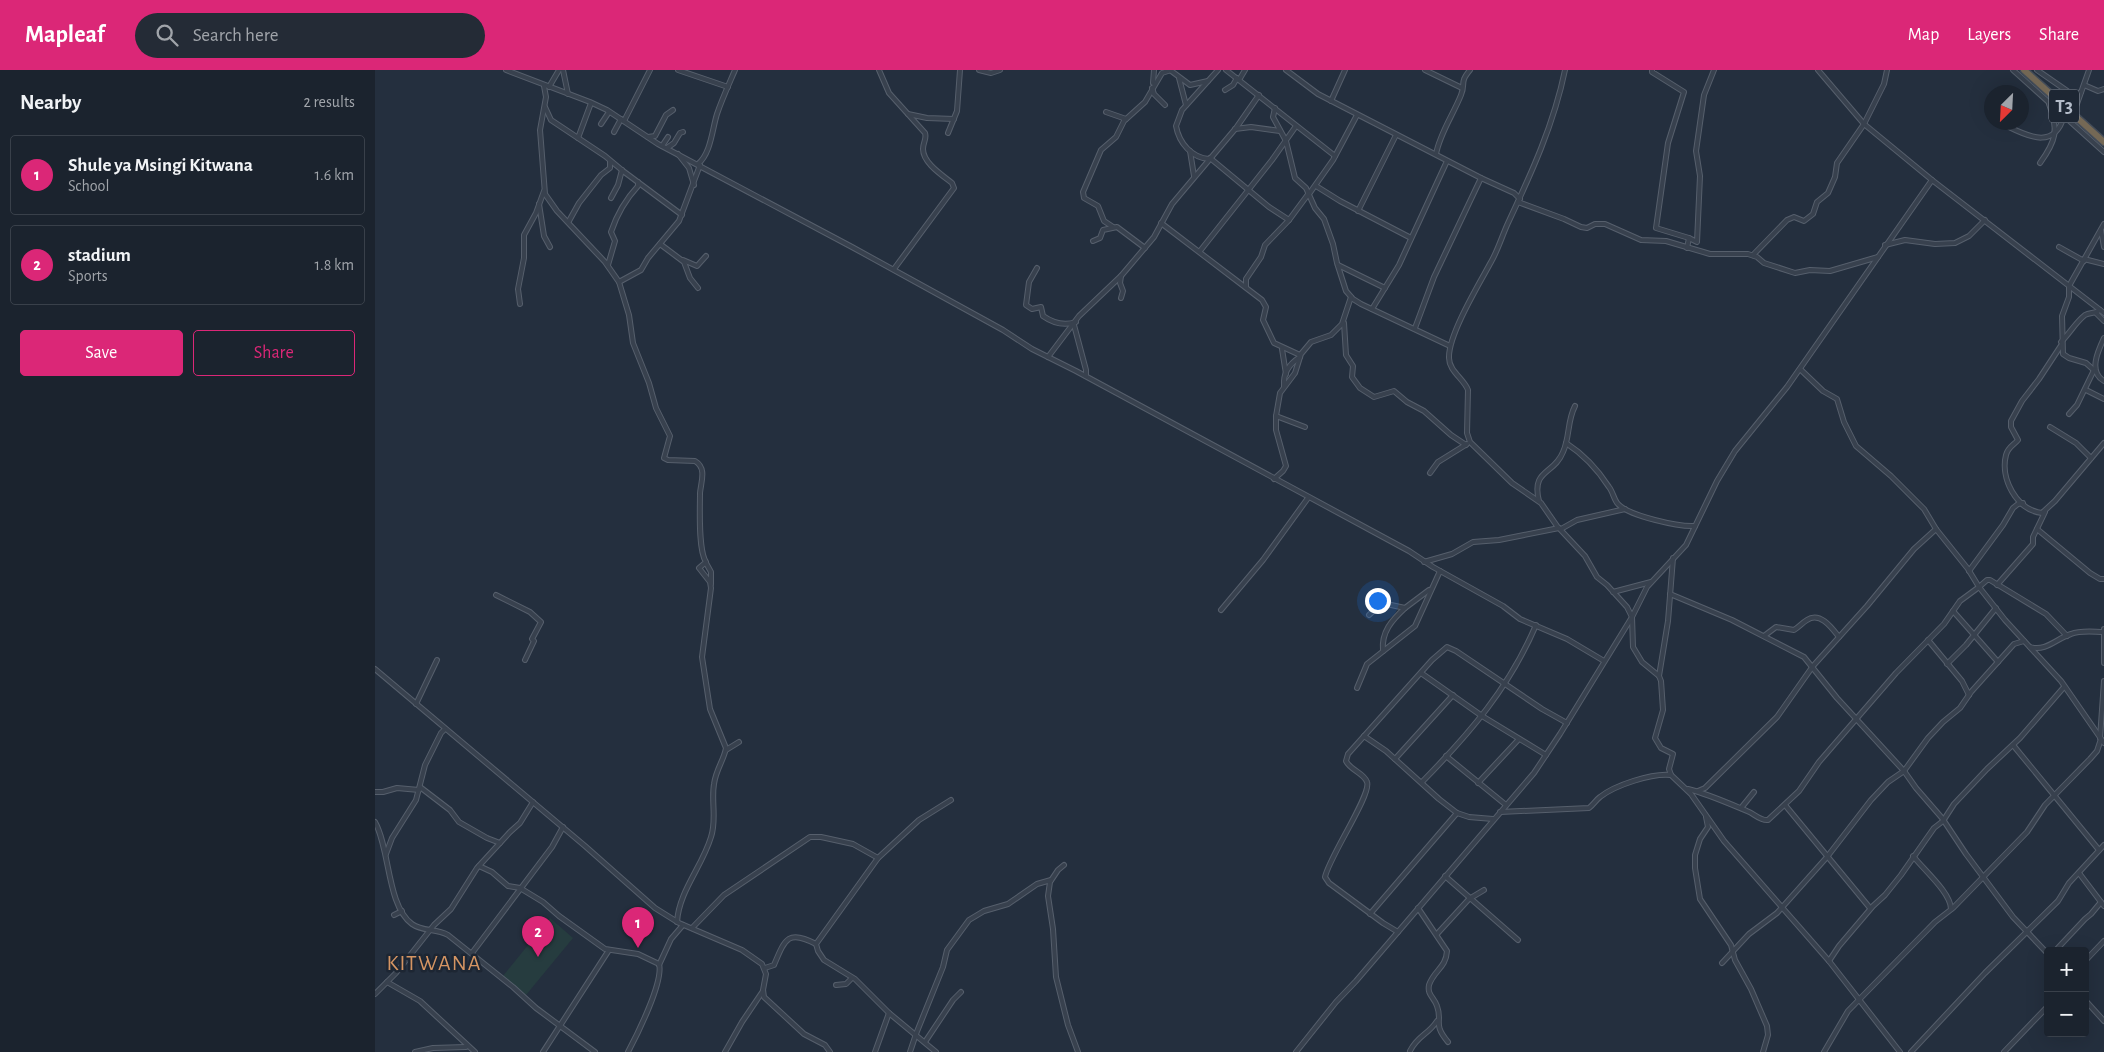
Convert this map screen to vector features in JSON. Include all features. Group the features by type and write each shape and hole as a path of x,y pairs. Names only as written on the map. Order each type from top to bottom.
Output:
{"highway":[{"name":"T3","path":"2024,70 2104,142"}],"street":[{"path":"505,70 591,103 609,112 662,146 894,269 1048,357 1401,547 1492,600 1520,619 1536,624 1604,660"},
{"path":"549,88 558,72 552,70"},
{"path":"563,70 568,94"},
{"path":"614,132 623,120 650,70"},
{"path":"677,70 728,87"},
{"path":"619,282 637,274 679,221 694,185 699,164 707,151 718,112 735,70"},
{"path":"879,70 889,93 925,133 926,137 923,148 925,158 952,183 954,188 894,269"},
{"path":"948,133 957,111 959,70"},
{"path":"979,70 991,73 1000,70"},
{"path":"1154,70 1152,88 1154,94 1165,105"},
{"path":"1145,248 1122,229 1113,227 1104,221 1098,206 1084,198 1083,195 1101,150 1116,137 1126,119 1145,102 1162,72 1172,70 1190,85 1208,81"},
{"path":"1218,70 1186,105 1176,126 1182,141 1197,158 1209,159 1289,220"},
{"path":"1226,70 1335,156"},
{"path":"1225,90 1233,85 1245,70"},
{"path":"1286,70 1304,86 1357,115 1514,193 1519,201 1581,228 1587,228 1595,224 1605,224 1639,240 1666,241 1699,252 1717,255 1753,255 1764,263 1795,272 1810,270 1830,271 1877,257"},
{"path":"1331,101 1345,70"},
{"path":"1425,70 1462,88"},
{"path":"1436,154 1441,136 1462,92 1461,81 1470,70"},
{"path":"1565,70 1544,143 1491,262 1481,278 1450,346 1450,366 1469,390 1467,433 1471,443 1512,483 1539,501 1560,528 1581,550 1597,577 1627,607 1632,617 1633,647 1642,662 1659,676"},
{"path":"1652,70 1652,72 1684,92 1668,143 1656,228 1697,242"},
{"path":"1699,252 1697,242 1700,176 1696,151 1704,95 1714,70"},
{"path":"1818,70 1864,124 1931,180 2069,286 2100,312 2104,321"},
{"path":"1753,255 1789,218 1794,217 1803,222 1811,216 1817,202 1827,193 1835,177 1840,157 1864,124 1884,84 1887,70"},
{"path":"2013,70 2104,152"},
{"path":"2037,70 2073,95 2081,92"},
{"path":"2073,115 2089,70"},
{"path":"1179,77 1186,105"},
{"path":"2083,85 2098,91 2104,89"},
{"path":"520,304 519,289 524,258 524,235 544,191 540,130 546,93 544,86"},
{"path":"1048,357 1084,310 1121,276 1158,232 1171,204 1235,130 1259,96"},
{"path":"2040,163 2053,144 2055,130 2049,102"},
{"path":"544,103 547,116 551,120 610,160 682,215"},
{"path":"578,138 591,103"},
{"path":"1275,108 1273,117 1286,141 1295,178 1309,193 1315,208 1324,219 1346,291 1351,297 1450,346"},
{"path":"648,138 655,136 666,115 673,110"},
{"path":"601,124 609,112"},
{"path":"1106,112 1126,119"},
{"path":"906,113 927,118 955,119"},
{"path":"1246,287 1246,279 1261,257 1265,244 1289,220 1316,186 1357,115"},
{"path":"2015,130 2030,137 2039,138 2052,135 2064,116"},
{"path":"1235,130 1251,126 1279,131"},
{"path":"1200,251 1297,126"},
{"path":"667,148 683,132"},
{"path":"1358,211 1396,135"},
{"path":"662,146 668,137"},
{"path":"1189,151 1194,176"},
{"path":"676,152 689,168 694,185"},
{"path":"569,221 579,203 601,175 610,168 610,160"},
{"path":"1373,308 1411,238 1447,161"},
{"path":"611,198 618,185 622,170"},
{"path":"1415,328 1434,276 1481,178"},
{"path":"1296,1052 1336,1002 1499,812 1521,791 1567,723 1632,617 1651,582 1686,545 1717,481 1735,451 1774,405 1931,180"},
{"path":"607,265 615,241 611,232 614,223 623,205 637,188 638,182"},
{"path":"1316,186 1358,211 1411,238"},
{"path":"544,191 557,210 607,265 619,282 629,315 633,343 649,383 656,408 670,436 664,458 668,460 694,460 699,463 701,468 703,478 700,534 702,552 711,572 708,620 701,657 710,709 725,742 726,751"},
{"path":"539,204 544,236 550,247"},
{"path":"1885,245 1905,240 1935,244 1955,243 1969,236 1985,220"},
{"path":"1161,223 1266,303 1263,320 1270,337 1276,345 1300,356"},
{"path":"2104,224 2069,286 2069,297 2062,316 2063,354 2083,361 2104,381"},
{"path":"1093,241 1100,238 1103,230 1113,227"},
{"path":"2101,229 2104,247"},
{"path":"1687,248 1689,238"},
{"path":"660,244 681,259 697,266 706,256"},
{"path":"2059,247 2084,260 2104,264"},
{"path":"681,259 690,278 698,288"},
{"path":"1337,265 1385,288"},
{"path":"1037,268 1029,282 1026,305 1032,309 1042,307 1043,316 1054,322 1075,323"},
{"path":"1121,276 1120,283 1123,292 1121,298"},
{"path":"1351,297 1343,331 1346,355 1353,366 1352,377 1360,388 1374,398 1391,390 1397,393 1407,402 1424,411 1451,436 1467,444"},
{"path":"2045,512 2039,514 2015,496 2005,475 2007,452 2018,440 2011,424 2022,401 2039,379 2072,327 2088,313 2100,312"},
{"path":"1285,374 1291,364 1311,342 1331,335 1345,320"},
{"path":"1075,323 1086,376"},
{"path":"2069,414 2076,408 2095,371 2095,362 2104,338"},
{"path":"1275,479 1283,472 1286,466 1276,430 1276,416 1284,386 1283,349"},
{"path":"1284,386 1295,373 1300,356"},
{"path":"1800,369 1823,391 1837,399 1844,422 1856,446 1891,476 1920,505 1979,587 2028,646 2051,669 2104,743"},
{"path":"2086,390 2104,399"},
{"path":"1539,501 1537,489 1540,477 1558,463 1566,443 1569,418 1575,406"},
{"path":"1276,416 1305,427"},
{"path":"2050,427 2075,443 2091,458"},
{"path":"1430,473 1438,462 1471,443"},
{"path":"1566,443 1582,454 1609,487 1616,502 1625,509 1639,515 1679,526 1695,526"},
{"path":"1997,585 2033,544 2032,538 2045,512 2104,443"},
{"path":"1221,610 1263,560 1308,498"},
{"path":"1969,571 2003,525 2013,508 2023,503"},
{"path":"1424,562 1452,554 1473,542 1499,540 1560,528 1577,520 1625,509"},
{"path":"1697,791 1705,788 1777,717 1813,666 1914,549 1936,529"},
{"path":"2037,530 2091,573 2100,579 2104,579"},
{"path":"1673,558 1659,676 1664,704 1655,738 1661,748 1673,754 1669,769 1671,775 1686,789 1724,840 1829,961 1900,1052"},
{"path":"706,562 699,568 711,584"},
{"path":"1357,688 1367,664 1415,626 1440,571"},
{"path":"1686,789 1697,791 1741,808 1766,820 1799,791 1819,762 1896,673 1928,640 1960,601 1987,580 2046,614 2067,636"},
{"path":"1613,592 1651,582"},
{"path":"1383,651 1382,642 1385,631 1396,616 1431,589"},
{"path":"1670,594 1733,620 1799,654 1813,666 1857,720 1904,771 1943,820 2013,917 2044,949"},
{"path":"496,595 530,612 541,622 532,639 534,641 525,660"},
{"path":"1369,615 1382,603 1405,608"},
{"path":"1947,664 1996,608"},
{"path":"1953,611 1999,662"},
{"path":"1764,636 1775,627 1794,630 1810,618 1817,618 1827,623 1839,637"},
{"path":"1422,782 1482,716 1512,674 1536,624"},
{"path":"2028,646 2041,648 2076,632 2104,631 2104,663"},
{"path":"1722,963 1749,934 1782,907 1827,857 1871,800 1888,782 1904,771 1928,738 1960,708 1969,695 2016,643 2019,635"},
{"path":"1928,640 1962,681 1969,695"},
{"path":"2016,643 2024,641"},
{"path":"1398,932 1370,914 1325,877 1331,858 1367,791 1367,782 1345,761 1349,754 1441,651 1450,648 1542,709 1567,723"},
{"path":"416,704 437,660"},
{"path":"375,669 563,827 655,908 683,925 742,950 765,968 766,974 763,991 725,1052"},
{"path":"1421,673 1482,716 1546,755"},
{"path":"1824,1052 1845,1014 2027,832 2040,810 2055,797 2095,753 2100,738 2104,681"},
{"path":"1829,961 1870,908 1885,895 1954,804 2013,745 2064,687"},
{"path":"1395,759 1453,695"},
{"path":"386,854 395,834 411,809 425,765 441,733 445,729"},
{"path":"1365,736 1395,759 1457,813 1469,817 1493,819"},
{"path":"1478,784 1519,739"},
{"path":"677,922 679,906 711,837 714,819 714,783 717,768 726,751 739,742"},
{"path":"2013,745 2099,850"},
{"path":"2095,753 2104,750"},
{"path":"1446,756 1506,805"},
{"path":"1499,812 1589,808 1608,792 1644,777 1657,774 1671,775"},
{"path":"375,792 397,788 419,788 450,810 464,825 490,840 500,843"},
{"path":"1741,808 1754,792"},
{"path":"816,944 877,858 919,820 951,800"},
{"path":"375,994 459,899 472,874 528,812 533,802"},
{"path":"1785,804 1870,908"},
{"path":"528,812 540,808"},
{"path":"1370,914 1457,813"},
{"path":"1705,813 1708,824 1697,845 1696,885 1701,905 1731,945 1737,965 1767,1026 1768,1035 1763,1052"},
{"path":"375,822 383,840 392,889 402,911 410,922 423,930 442,931 595,1052"},
{"path":"472,953 552,847 563,827"},
{"path":"692,928 728,891 810,837 818,836 853,844 877,858"},
{"path":"1911,1052 1948,1011 2058,901 2079,873 2104,845"},
{"path":"1913,856 1943,891 1951,903 1951,909"},
{"path":"1064,865 1057,870 1047,890 1053,929 1055,972 1068,1025 1077,1052"},
{"path":"479,866 492,872 508,886 521,888 543,902 559,916 609,950 638,954 656,961 659,966"},
{"path":"2059,947 2102,904 2079,873"},
{"path":"1445,876 1518,940"},
{"path":"910,1052 943,967 947,950 969,920 985,911 1008,904 1037,884 1051,880"},
{"path":"1437,934 1469,899 1483,890"},
{"path":"1418,908 1447,951 1445,962 1434,976 1429,989 1429,993 1437,1005 1437,1021 1441,1034 1447,1042"},
{"path":"393,915 402,911"},
{"path":"628,1052 653,995 659,966 671,938 683,925"},
{"path":"765,968 774,964 779,950 791,938 802,937 816,944 824,960 852,978 936,1052"},
{"path":"2089,957 2104,941"},
{"path":"543,1052 609,950"},
{"path":"836,985 846,984 852,978"},
{"path":"387,982 420,1001 475,1052"},
{"path":"763,991 766,1000 785,1014 797,1028 825,1045 830,1052"},
{"path":"925,1042 953,1000 961,992"},
{"path":"2089,1004 2104,1021"},
{"path":"2003,1052 2044,1010"},
{"path":"875,1052 889,1012"},
{"path":"1410,1051 1418,1038 1429,1033 1437,1021"},
{"path":"415,1052 433,1048 467,1046"},
{"path":"462,1052 467,1046"},
{"path":"585,1052 588,1047"}],"green space":[{"path":"550,918 573,938 526,995 503,976"}],"place":[{"name":"Shule ya Msingi Kitwana","path":"638,948"},
{"name":"stadium","path":"538,957"}],"district":[{"name":"KITWANA","path":"434,963"}]}
